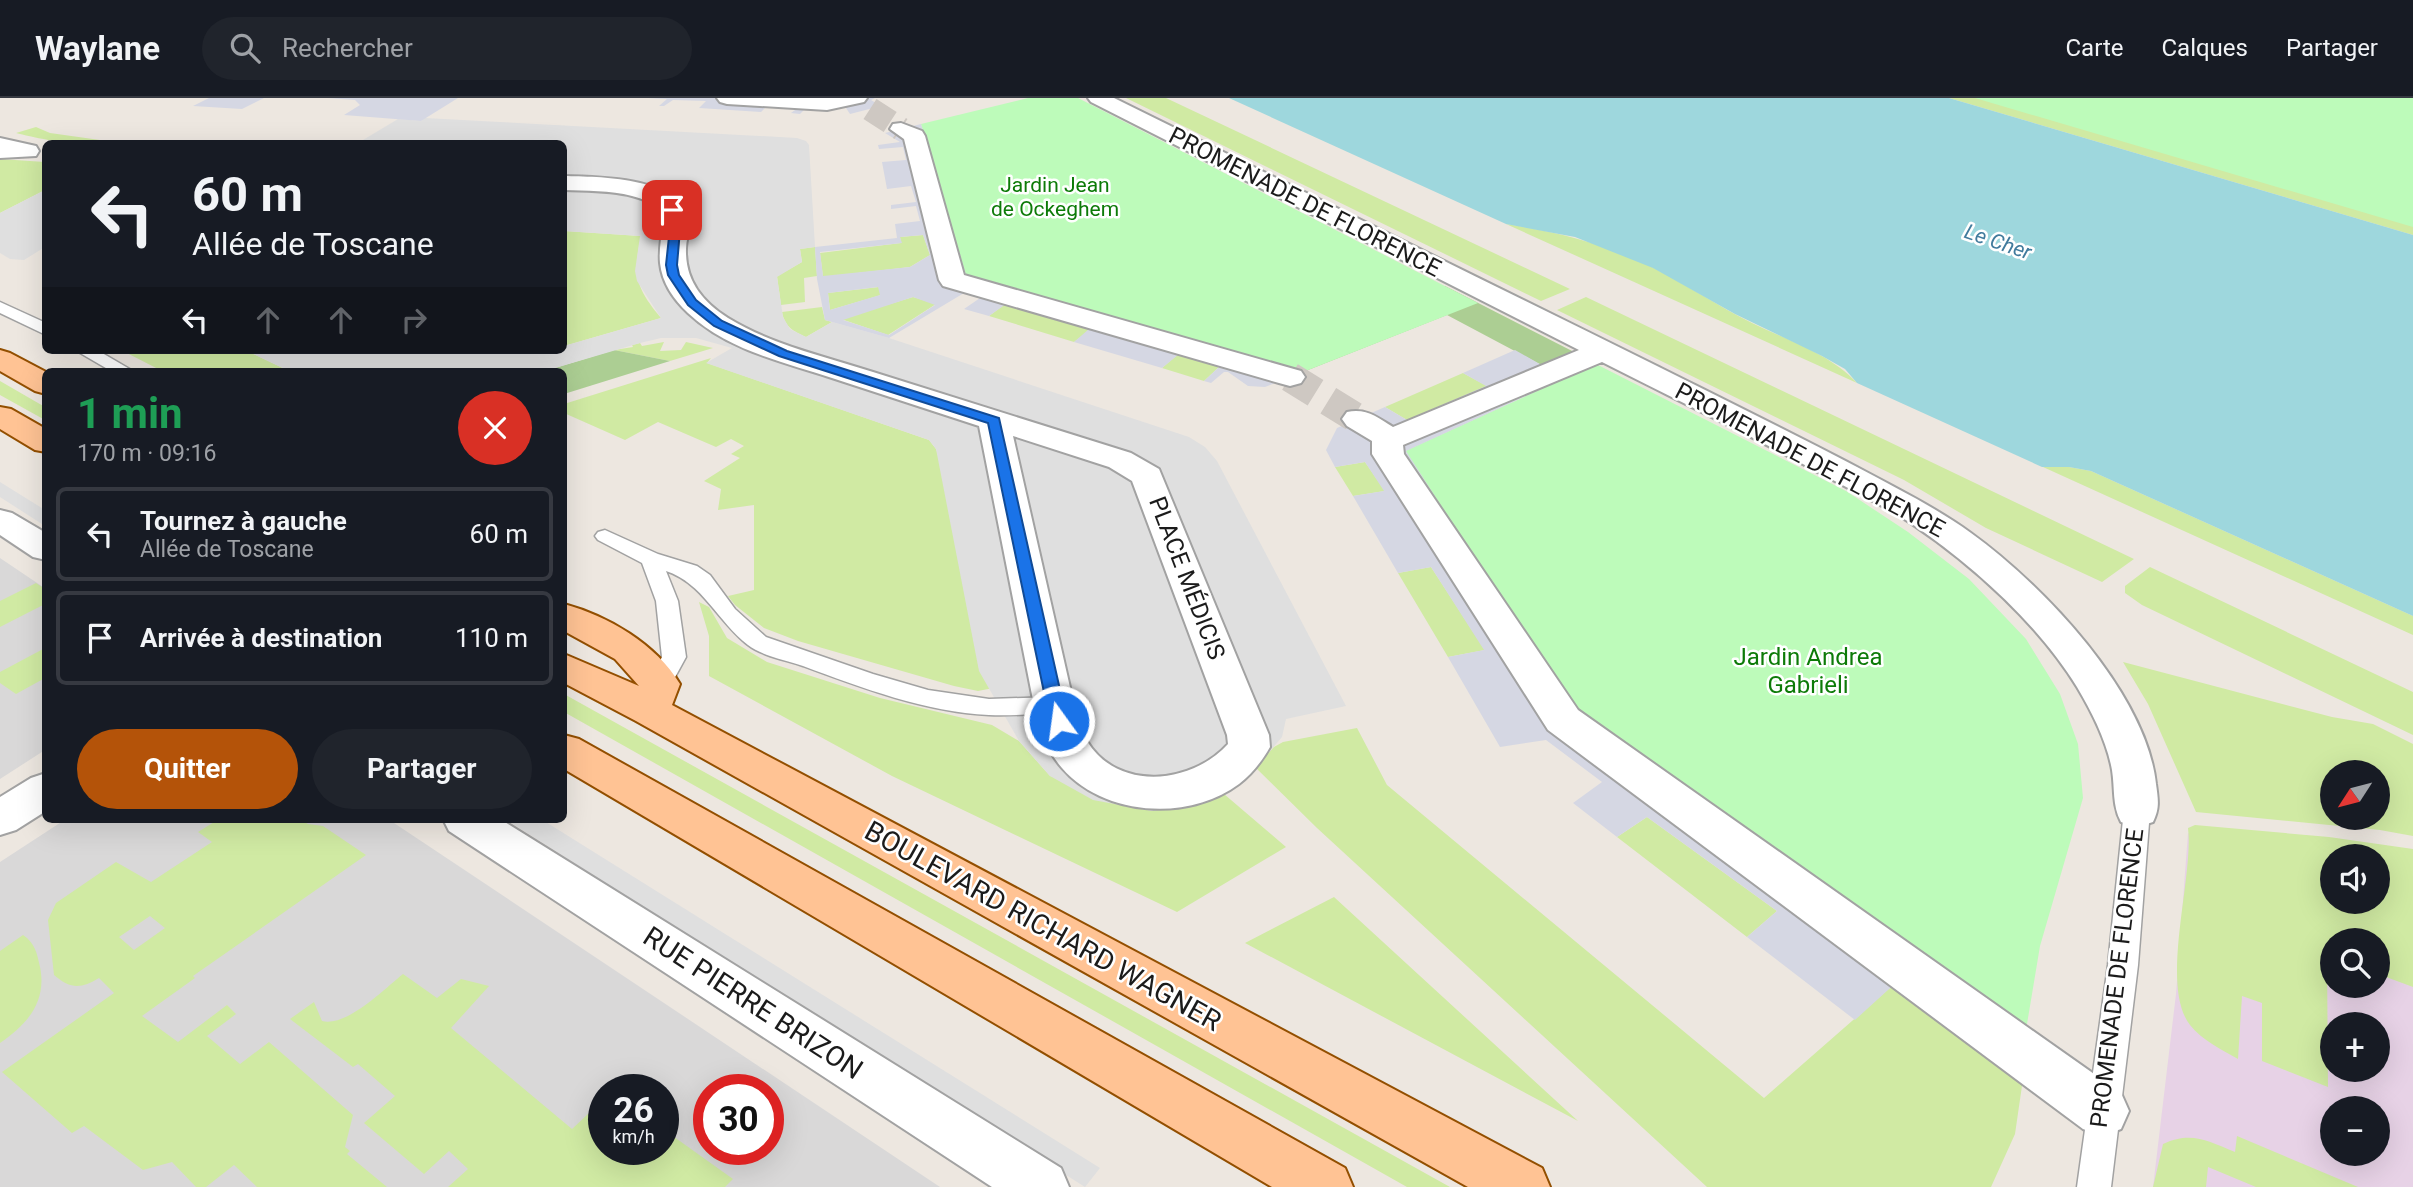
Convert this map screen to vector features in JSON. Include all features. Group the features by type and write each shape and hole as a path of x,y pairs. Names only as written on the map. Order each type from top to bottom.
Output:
{"main road":[{"path":"0,359 42,382"},
{"path":"0,416 42,441"},
{"path":"567,617 629,650 655,697"},
{"name":"BOULEVARD RICHARD WAGNER","path":"567,668 655,697 1522,1187"},
{"path":"567,752 1325,1187"}],"street":[{"path":"727,98 860,102"},
{"name":"PROMENADE DE FLORENCE","path":"1098,98 1785,442 1922,515 1998,573 2057,634 2093,680 2118,725 2130,758 2137,810"},
{"path":"901,129 914,136 952,280 1290,377"},
{"path":"0,145 37,151"},
{"path":"0,151 37,151"},
{"path":"567,183 631,187 654,197 672,210 676,218 671,265 674,275 692,302 735,333 783,353 994,420"},
{"path":"1602,351 1374,429 1387,443 1388,454 1563,720 2102,1111"},
{"name":"PLACE MÉDICIS","path":"994,420 1120,460 1147,476 1248,735 1250,747 1221,776 1200,786 1176,793 1125,788 1099,778 1077,759 1063,737 1054,705 994,420"},
{"path":"0,520 42,546"},
{"path":"0,818 42,792"},
{"name":"RUE PIERRE BRIZON","path":"471,823 1041,1187"}],"lane":[{"path":"0,307 42,328"},
{"path":"92,354 118,368"},
{"path":"605,536 651,559 690,571 702,580 741,629 758,642 865,680 928,698 989,707 1054,705"},
{"path":"651,559 667,601 674,657 655,697"},
{"name":"PROMENADE DE FLORENCE","path":"2094,1187 2123,965 2137,810"}],"shaded area":[{"path":"209,98 264,98 242,109 193,106"},
{"path":"328,98 458,98 421,121 344,115 360,105 355,100"},
{"path":"648,98 875,98 871,100 881,106 850,114 846,108 808,106 800,114 791,113 799,107 769,104 761,112 699,108 706,101 673,100 659,106 667,99"},
{"path":"425,118 797,138 806,141 809,145 815,247 800,249 802,262 777,277 783,317 790,329 806,337 832,322 889,338 1189,437 1205,447 1217,461 1346,706 1286,719 1282,737 1264,758 1224,794 1199,804 1152,811 1093,800 1050,776 1019,741 979,671 936,449 929,440 706,363 732,348 696,338 661,338 555,368 283,368 253,354 567,354 567,345 661,318 637,281 635,271 640,236 567,231 567,140 363,140 398,119 421,121"},
{"path":"921,124 966,275 1303,372 1265,387 1248,386 1228,372 1224,372 1211,383 1204,381 1219,367 1178,355 1162,368 1074,342 1089,329 1006,304 989,316 964,309 980,298 964,293 889,338 825,320 817,279 815,247 897,238 895,224 920,221 916,206 891,209 891,205 916,202 911,186 887,189 882,162 906,160 903,147 879,149 878,145 900,142 885,133","holes":["923,235 930,255 910,267 823,276 820,252 902,243 900,237","878,287 880,295 830,310 828,293","913,297 935,305 889,335 843,320"]},
{"path":"42,192 42,249 24,260 10,259 0,253 0,213"},
{"path":"1515,350 1545,367 1596,364 1406,451 1570,707 1900,979 1855,1020 1747,937 1777,911 1647,817 1617,837 1573,803 1602,782 1546,740 1500,747 1448,657 1484,650 1431,567 1398,573 1353,496 1384,491 1365,462 1335,467 1326,450 1337,428 1385,407 1407,420 1486,386 1463,373"},
{"path":"0,482 42,508 42,524 0,497"},
{"path":"0,558 42,586 42,752 0,779"},
{"path":"60,823 394,823 770,1074 693,1074 693,1165 784,1165 784,1083 940,1187 0,1187 0,862"},
{"path":"511,823 547,823 1100,1168 1085,1187"},
{"path":"2188,833 2320,895 2320,914 2390,914 2390,904 2413,909 2413,1187 2153,1187 2176,994"}],"green space":[{"name":"Jardin Jean de Ockeghem","path":"1028,98 1078,98 1478,303 1303,372 966,275 921,124"},
{"path":"1126,98 1166,98 1570,289 1541,301"},
{"path":"1949,98 2106,98 2413,209 2413,235"},
{"path":"1975,98 2413,98 2413,227"},
{"path":"36,127 50,133 100,140 49,140 16,133"},
{"path":"0,159 42,162 42,192 0,213"},
{"path":"1506,224 1582,240 1636,260 1752,323 1821,355 1857,383"},
{"path":"567,231 641,236 637,261 638,280 646,298 661,318 567,345"},
{"path":"923,235 930,255 910,267 823,277 820,253 901,243 900,237"},
{"path":"815,247 817,276 804,278 805,302 781,305 777,276 802,262 800,249"},
{"path":"1445,286 1576,353 1545,367 1447,315 1303,372"},
{"path":"879,287 881,295 830,310 828,293"},
{"path":"913,297 936,304 888,335 841,319"},
{"path":"1586,297 2134,559 2102,582 1986,528 1904,480 1557,310"},
{"path":"1005,304 1090,330 1074,342 989,316"},
{"path":"822,307 825,320 832,322 806,337 790,328 782,312"},
{"path":"664,342 660,351 681,350 686,342 713,348 670,361 614,350 640,343 642,346"},
{"path":"614,350 670,361 567,393 567,368 555,368"},
{"path":"129,354 253,354 283,368 156,368"},
{"path":"1178,354 1219,367 1204,381 1162,368"},
{"path":"711,358 707,363 929,440 936,449 1014,684 978,691 954,686 798,641 764,628 728,596 754,590 754,505 718,510 721,489 704,481 740,458 731,454 744,446 731,439 716,447 658,422 625,440 567,414 567,403"},
{"name":"Jardin Andrea Gabrieli","path":"1596,364 1846,491 1908,532 1969,579 2026,639 2060,694 2078,744 2083,798 2040,946 2025,1036 1578,716 1405,451"},
{"path":"1463,373 1487,386 1407,420 1385,407"},
{"path":"0,381 42,405 42,418 0,395"},
{"path":"1365,462 1385,491 1353,496 1335,467"},
{"path":"2043,467 2069,467 2091,471 2413,616 2413,635"},
{"path":"1431,567 1485,650 1448,657 1398,573"},
{"path":"2150,567 2413,692 2413,735 2142,605 2125,593 2125,586"},
{"path":"36,583 42,587 42,606 0,627 0,601"},
{"path":"699,602 709,607 727,638 767,662 880,698 992,725 1019,741 1050,776 1198,804 1224,794 1286,847 1177,912 892,776 709,676 709,636"},
{"path":"42,650 42,680 16,694 0,683 0,672"},
{"path":"2123,662 2332,717 2373,724 2413,744 2413,836 2380,830 2390,830 2390,760 2320,760 2320,824 2196,812 2148,704"},
{"path":"567,696 1450,1187 1407,1187 567,714"},
{"path":"1357,728 1387,785 1764,1098 1900,979 2024,1072 2015,1134 1991,1187 1707,1187 1317,828 1255,767 1274,747 1283,742"},
{"path":"1647,817 1777,911 1747,937 1617,837"},
{"path":"213,823 306,823 323,826 366,855 193,976 195,978 142,1016 178,1042 227,1005 236,1014 207,1036 240,1064 269,1042 353,1115 345,1147 350,1151 347,1154 387,1187 257,1187 234,1165 206,1187 196,1187 172,1162 143,1170 84,1126 72,1133 2,1072 114,993 99,978 76,986 65,983 54,975 48,920 56,903 116,862 151,882 212,842 198,832","holes":["150,916 165,928 134,950 119,937"]},
{"path":"2195,825 2378,844 2320,844 2320,914 2390,914 2390,846 2413,849 2413,987 2390,978 2390,928 2320,928 2320,998 2327,998 2327,1012 2320,1012 2320,1082 2328,1082 2328,1087 2262,1061 2262,1003 2242,996 2238,1059 2206,1040 2190,1025 2181,1007 2177,984 2177,958 2189,849 2188,828"},
{"path":"1334,897 1578,1121 1245,943"},
{"path":"23,935 33,945 36,953 40,967 41,991 27,1020 0,1043 0,951"},
{"path":"403,974 437,998 461,979 489,986 451,1028 572,1129 588,1114 588,1165 679,1165 679,1140 693,1150 693,1165 713,1165 733,1179 725,1187 448,1187 468,1169 449,1151 424,1174 364,1123 395,1096 358,1064 353,1067 290,1019 314,1002 322,1021 342,1018 364,1006"},
{"path":"2237,1136 2358,1187 2256,1187 2208,1167 2206,1187 2153,1187 2163,1144 2191,1138 2208,1141 2235,1152"}],"water":[{"name":"Le Cher","path":"1229,98 1949,98 2413,235 2413,616 2091,471 2069,467 2042,467 1857,383 1845,369 1822,356 1735,314 1653,268 1575,237 1506,224"}],"tunnel":[{"path":"870,109 901,129"},
{"path":"1290,377 1358,419"}],"route":[{"path":"672,210 676,218 671,265 674,275 692,302 718,323 783,353 994,420 1059,721"}]}
